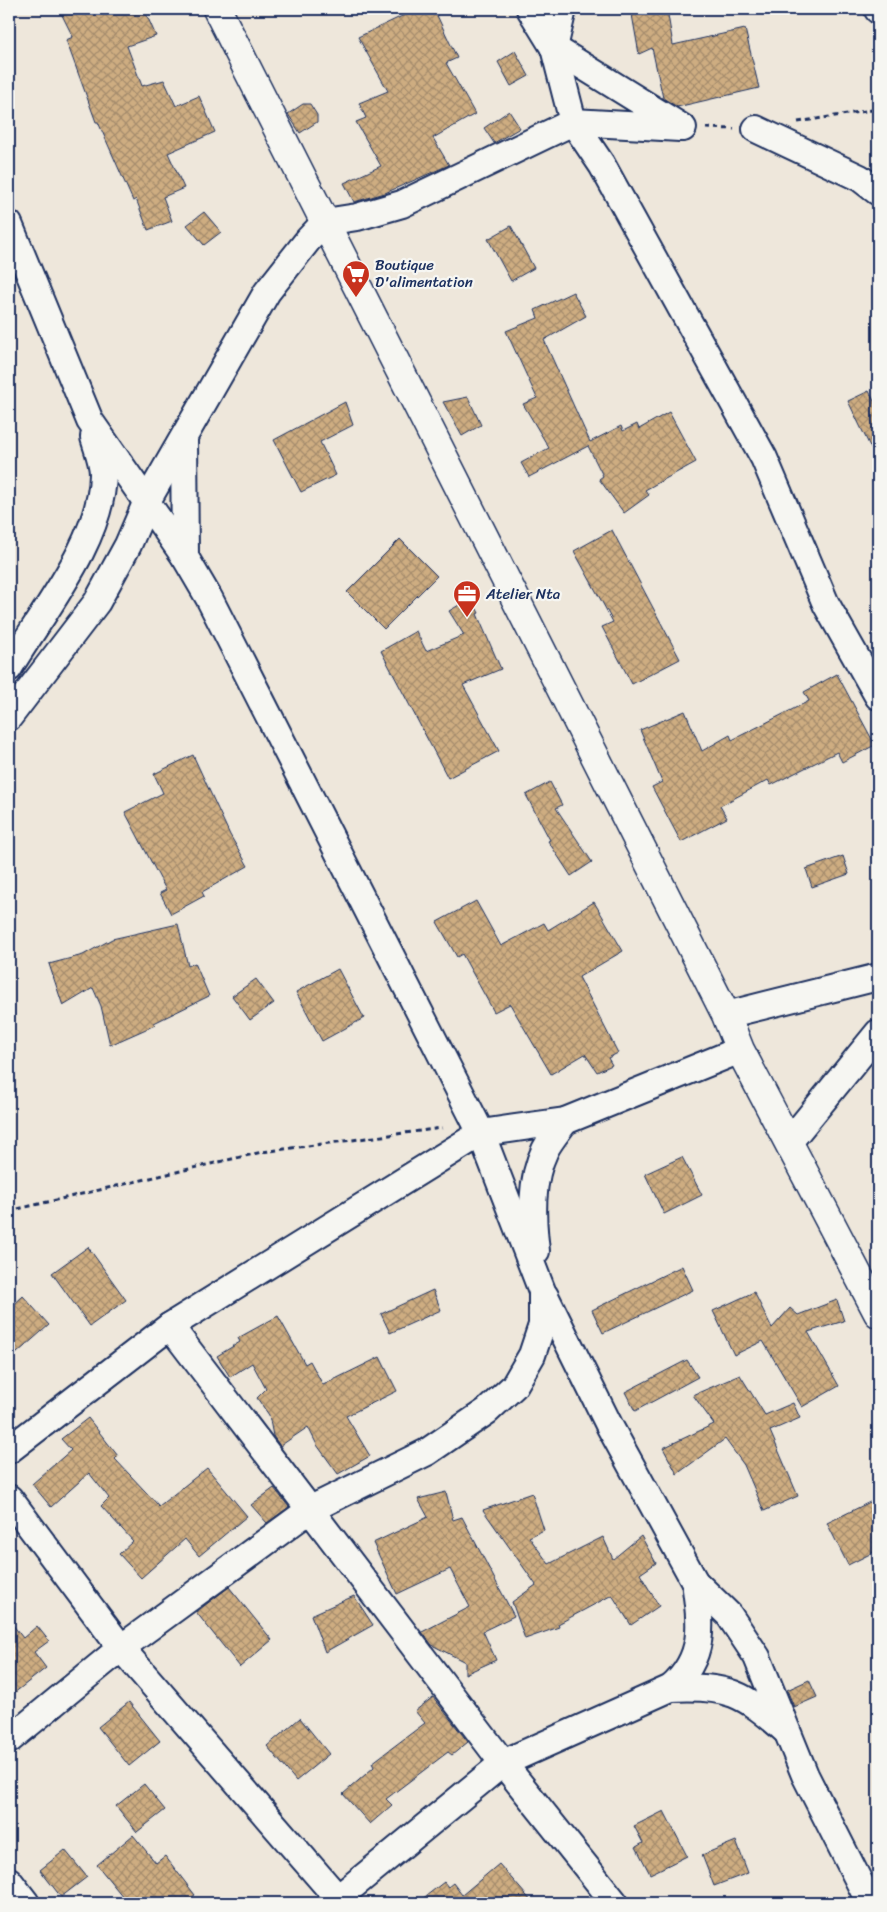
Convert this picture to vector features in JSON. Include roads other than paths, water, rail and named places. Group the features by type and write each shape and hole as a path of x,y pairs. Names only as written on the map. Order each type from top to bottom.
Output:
{"main road":[{"path":"217,9 726,1015 740,1050 789,1142 871,1283 878,1313"}],"street":[{"path":"530,9 554,48 573,122 602,165 764,458 826,604 878,696"},
{"path":"554,48 563,9"},
{"path":"9,717 96,602 128,545 147,501 267,292 308,240 325,222 358,217 402,204 573,122 682,128 554,48"},
{"path":"756,129 860,178 878,192"},
{"path":"9,226 90,421 103,473 96,522 61,587 9,668"},
{"path":"90,421 185,557 214,607 481,1133 542,1291 610,1427 695,1582 729,1616 757,1657 805,1774 870,1903"},
{"path":"184,438 185,557"},
{"path":"726,1015 878,977"},
{"path":"789,1142 878,1033"},
{"path":"9,1450 37,1426 170,1326 481,1133 565,1121 740,1050"},
{"path":"9,1740 121,1648 311,1509 427,1452 487,1411 514,1386 532,1355 542,1325 542,1291 532,1223 534,1183 545,1150 565,1121"},
{"path":"170,1326 503,1763 615,1903"},
{"path":"9,1424 37,1426"},
{"path":"9,1498 121,1648 337,1902 503,1763 671,1688 682,1679 693,1662 700,1639 700,1611 695,1582"},
{"path":"671,1688 702,1686 734,1692 760,1709 788,1734"},
{"path":"9,1881 26,1903"}],"place":[{"name":"Boutique D'alimentation","path":"356,298"},
{"name":"Atelier Nta","path":"467,618"}]}
